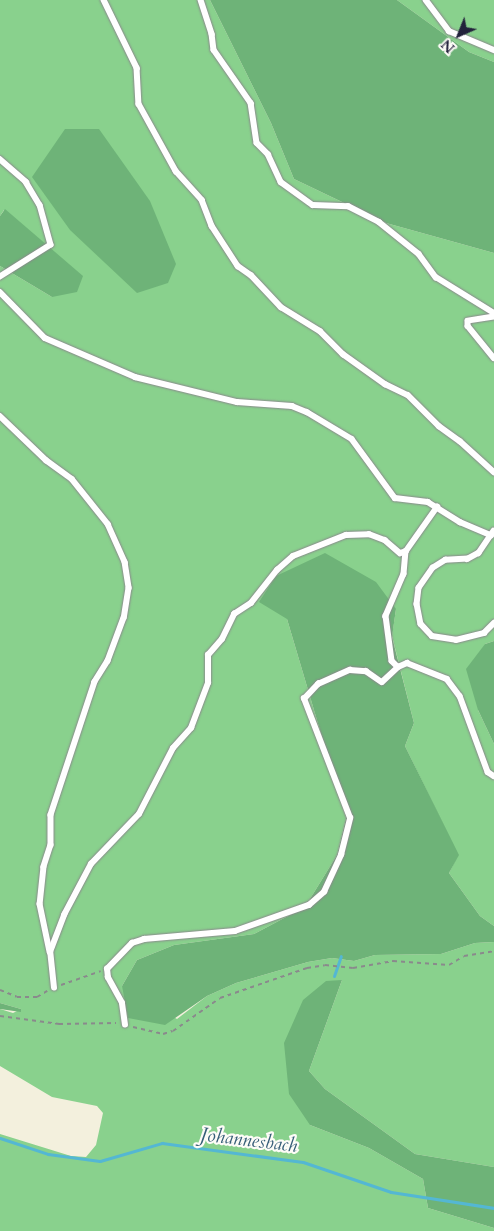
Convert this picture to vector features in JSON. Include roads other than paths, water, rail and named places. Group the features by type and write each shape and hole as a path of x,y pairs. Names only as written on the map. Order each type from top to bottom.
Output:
{"lane":[{"path":"104,0 136,68 139,104 176,171 202,200 212,226 238,266 251,275 281,307 320,331 343,354 385,384 408,395 439,426 460,441 494,472"},
{"path":"201,0 212,34 214,50 251,103 257,143 268,154 282,182 313,205 348,206 379,222 419,254 436,277 494,315"},
{"path":"426,0 449,31 494,50"},
{"path":"0,159 26,182 40,206 51,245 0,277"},
{"path":"0,292 45,338 135,377 237,402 292,406 307,412 352,439 395,498 428,502 460,522 493,533 479,553 468,559 446,560 433,568 419,588 417,604 421,624 432,636 456,640 484,632 494,623"},
{"path":"494,315 468,321 468,326 494,358"},
{"path":"0,416 46,460 72,479 108,524 125,562 129,588 124,618 108,661 95,682 51,814 51,845 44,867 40,904 50,952 54,988"},
{"path":"398,667 392,661 386,616 404,574 406,551 436,507"},
{"path":"50,952 64,915 91,864 139,814 172,748 191,728 208,683 208,656 222,639 234,614 255,598 277,570 293,556 346,535 369,534 385,540 400,553 406,551"},
{"path":"125,1025 122,1003 108,978 107,969 132,944 144,939 235,931 309,904 324,892 341,855 350,818 304,699 318,684 350,670 366,671 382,682 398,667 407,663 447,679 460,696 488,772 494,776"}],"waterway":[{"path":"334,976 341,956"},
{"name":"Johannesbach","path":"0,1138 48,1154 100,1161 162,1143 303,1162 391,1192 494,1208"}]}
